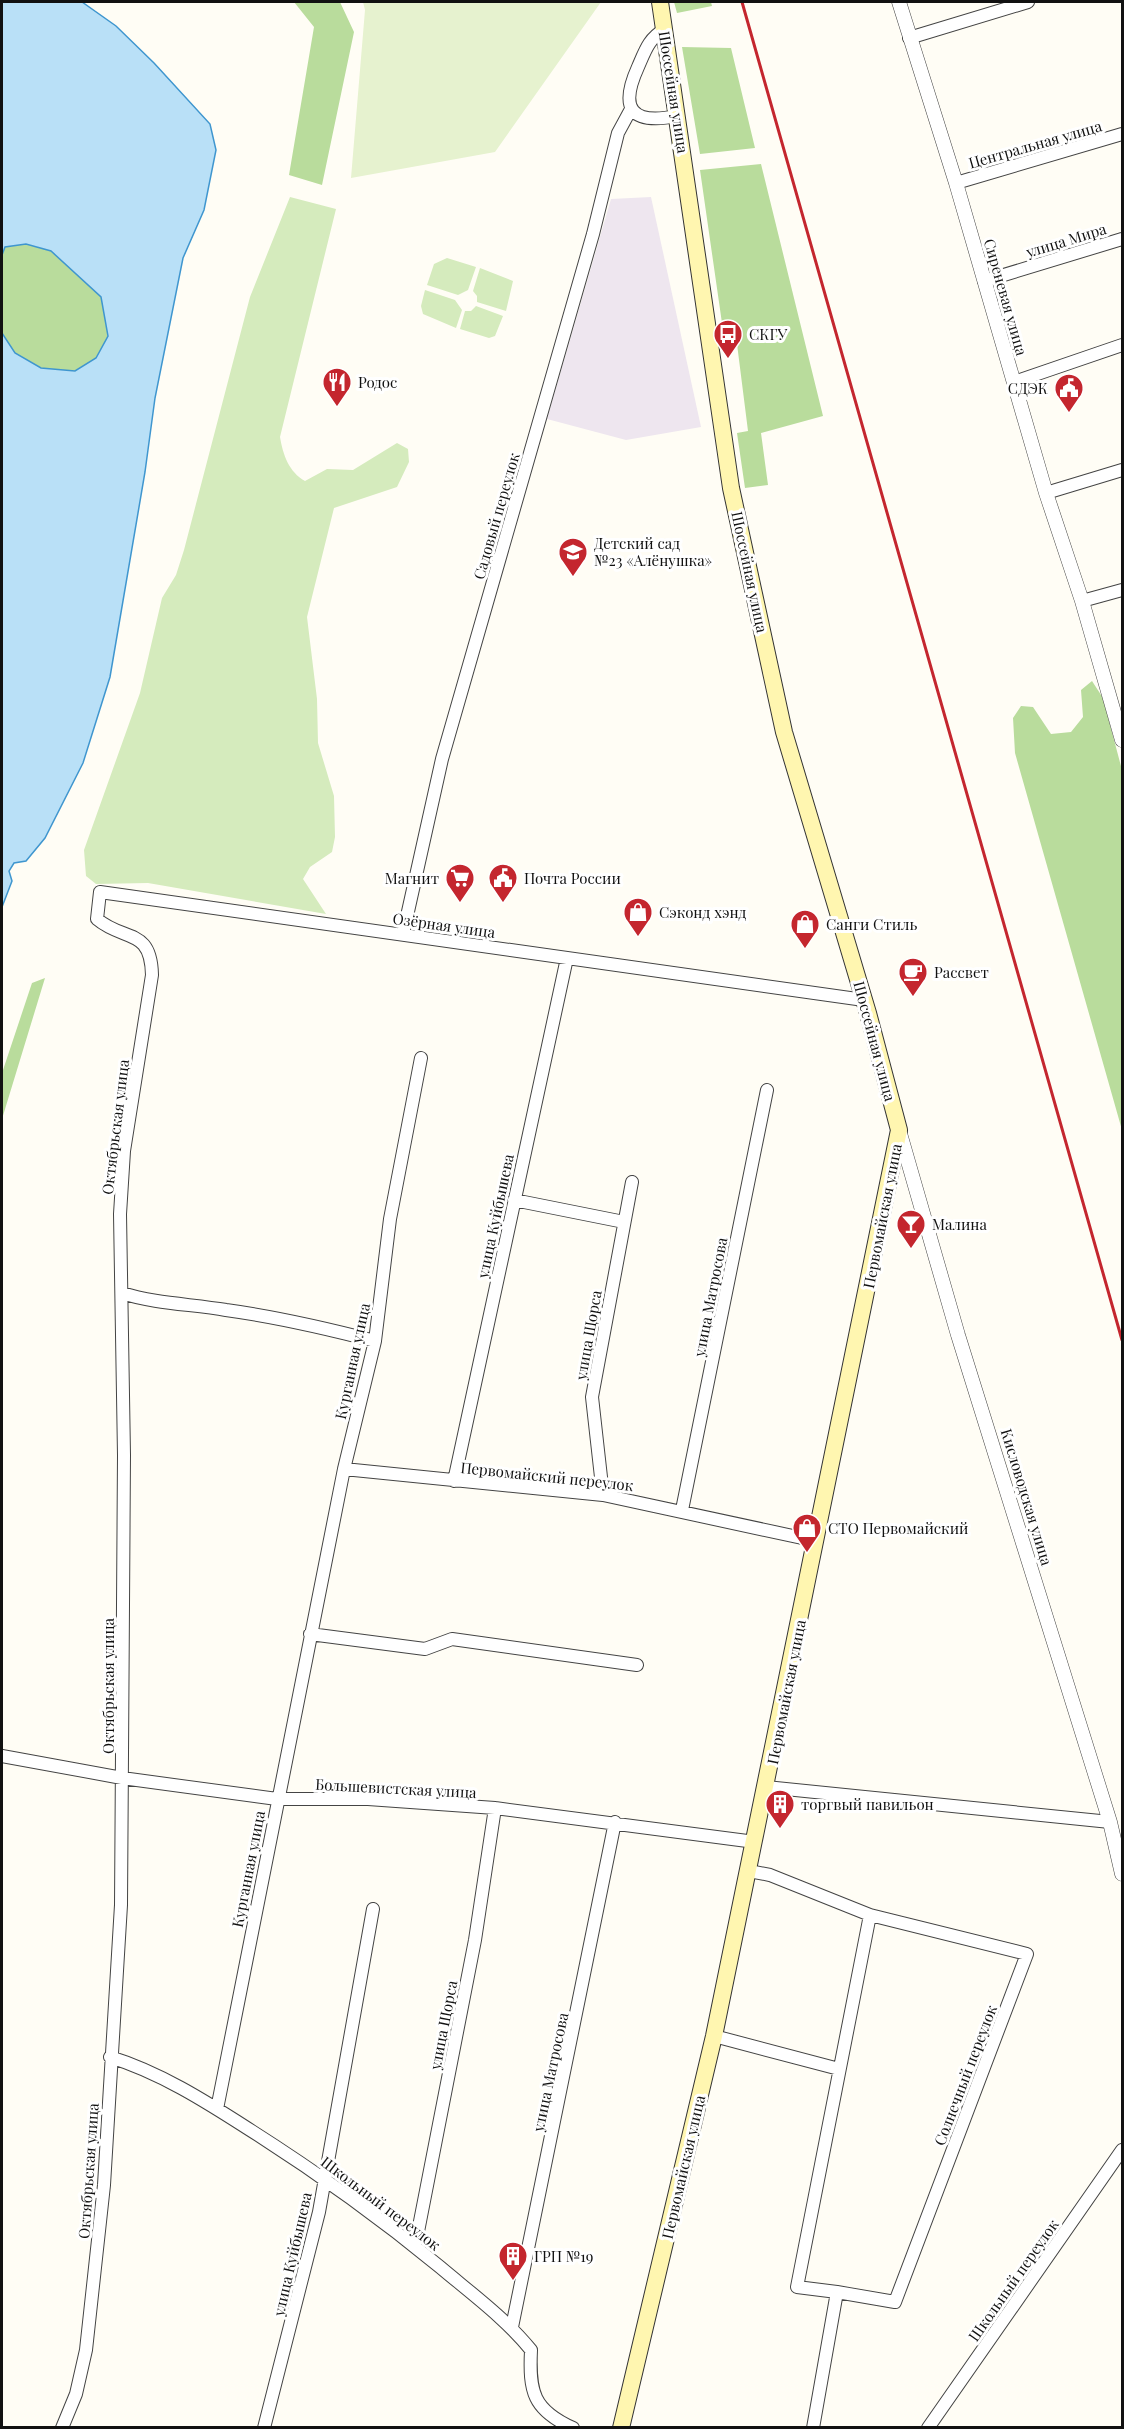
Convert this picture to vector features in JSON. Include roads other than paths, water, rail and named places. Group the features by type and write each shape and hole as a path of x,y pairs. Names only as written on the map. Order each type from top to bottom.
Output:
{"main road":[{"name":"Шоссейная улица","path":"660,2 734,500 784,732 864,1000 899,1130"},
{"name":"Первомайская улица","path":"621,2427 714,2036 899,1130"}],"street":[{"name":"Сиреневая улица","path":"898,2 956,183 1046,493 1082,602 1122,740"},
{"path":"909,38 1028,2"},
{"path":"664,30 654,35 648,44 635,72 627,102 631,109 648,118 677,116"},
{"name":"Садовый переулок","path":"403,934 442,759 593,234 618,133 631,109"},
{"name":"Центральная улица","path":"956,183 1122,134"},
{"name":"улица Мира","path":"984,281 1122,239"},
{"path":"1014,382 1122,345"},
{"path":"1046,493 1122,470"},
{"path":"1082,602 1122,590"},
{"name":"Озёрная улица","path":"144,944 97,919 100,892 864,1000"},
{"name":"Октябрьская улица","path":"62,2427 76,2394 86,2350 104,2185 121,1905 122,1293 120,1214 124,1151 152,975 149,951 144,944"},
{"name":"улица Куйбышева","path":"454,1481 567,958"},
{"name":"Курганная улица","path":"217,2109 310,1634 344,1469 375,1341 390,1219 422,1058"},
{"name":"улица Матросова","path":"682,1510 767,1090"},
{"name":"Кисловодская улица","path":"899,1130 958,1335 1116,1823 1122,1874"},
{"name":"улица Щорса","path":"603,1495 592,1397 632,1182"},
{"path":"514,1200 624,1221"},
{"path":"122,1293 147,1301 180,1303 293,1320 375,1341"},
{"name":"Первомайский переулок","path":"344,1469 603,1495 682,1510 816,1541"},
{"path":"310,1634 425,1649 452,1639 637,1665"},
{"name":"Большевистская улица","path":"2,1756 122,1778 277,1799 368,1799 495,1808 755,1842"},
{"path":"766,1787 1116,1823"},
{"name":"улица Щорса","path":"415,2247 475,1940 495,1808"},
{"name":"улица Матросова","path":"512,2327 615,1822"},
{"name":"Солнечный переулок","path":"749,1871 770,1875 870,1915 1027,1954 895,2302 797,2287 870,1915"},
{"name":"улица Куйбышева","path":"264,2427 319,2212 373,1909"},
{"path":"714,2036 839,2069"},
{"name":"Школьный переулок","path":"110,2057 134,2064 217,2109 324,2176 415,2247 512,2327 531,2350 529,2380 537,2402 552,2418 573,2427"},
{"name":"Школьный переулок","path":"928,2427 1122,2150"},
{"path":"813,2427 837,2292"}],"water":[{"path":"2,2 82,2 116,26 154,63 210,124 216,150 204,210 183,258 155,398 145,472 110,677 83,763 45,838 26,861 14,863 9,871 12,881 2,907 2,333 15,353 41,368 75,371 96,358 108,336 101,297 51,251 26,244 5,247 2,255"}],"railway":[{"path":"742,2 1122,1340"}],"place":[{"name":"СКГУ","path":"728,360"},
{"name":"Родос","path":"337,408"},
{"name":"СДЭК","path":"1069,414"},
{"name":"Детский сад №23 «Алёнушка»","path":"573,578"},
{"name":"Магнит","path":"460,904"},
{"name":"Почта России","path":"503,904"},
{"name":"Сэконд хэнд","path":"638,938"},
{"name":"Санги Стиль","path":"805,950"},
{"name":"Рассвет","path":"913,998"},
{"name":"Малина","path":"911,1250"},
{"name":"СТО Первомайский","path":"807,1554"},
{"name":"торгвый павильон","path":"780,1830"},
{"name":"ГРП №19","path":"513,2282"}]}
